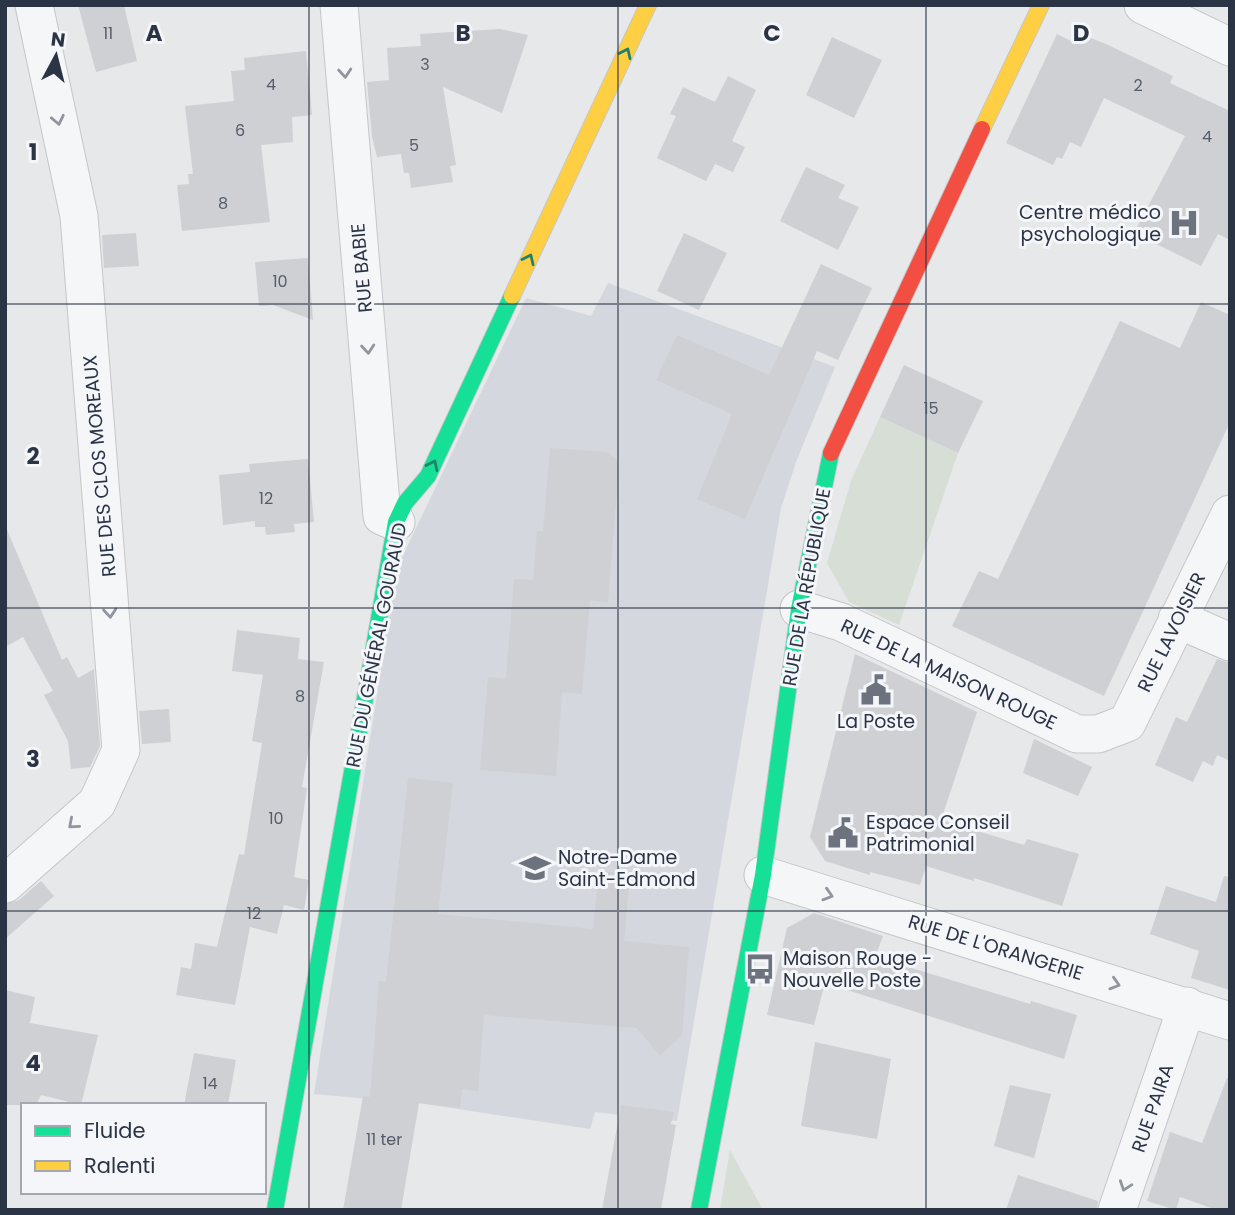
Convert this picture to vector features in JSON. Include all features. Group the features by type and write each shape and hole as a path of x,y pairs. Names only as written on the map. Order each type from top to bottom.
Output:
{"street":[{"name":"RUE DES CLOS MOREAUX","path":"5,884 97,803 121,750 79,216 34,5"},
{"name":"RUE BABIE","path":"339,5 382,516 396,522"},
{"name":"RUE DU GÉNÉRAL GOURAUD","path":"275,1210 396,522 405,503 428,475 648,5"},
{"name":"RUE DE LA RÉPUBLIQUE","path":"699,1210 763,875 799,609 827,465 834,441 1041,5"},
{"path":"1143,5 1230,47"},
{"name":"RUE LAVOISIER","path":"1098,734 1127,723 1230,514"},
{"name":"RUE DE LA MAISON ROUGE","path":"799,609 841,622 1077,734 1098,734"},
{"path":"1177,619 1230,642"},
{"name":"RUE DE L'ORANGERIE","path":"763,875 1230,1021"},
{"name":"RUE PAIRA","path":"1117,1210 1187,1006"}],"shaded area":[{"name":"Notre-Dame Saint-Edmond","path":"608,283 835,367 796,462 781,508 677,1121 595,1112 590,1129 425,1104 314,1094 397,568 526,298 591,316"},
{"path":"880,417 958,453 899,625 849,602 827,563 851,481"},
{"path":"730,1150 763,1210 720,1210"}],"building":[{"path":"78,5 124,5 137,61 96,72"},
{"path":"500,29 528,35 502,113 443,87 456,165 450,166 453,182 411,188 409,173 404,173 401,154 377,157 372,137 367,82 389,80 387,48 421,46 420,34"},
{"path":"1057,34 1077,44 1081,34 1106,44 1173,76 1170,83 1230,111 1230,240 1218,234 1201,266 1134,233 1185,136 1104,98 1081,147 1070,142 1062,159 1057,157 1053,165 1006,143"},
{"path":"832,37 882,60 854,118 806,95"},
{"path":"306,51 312,115 292,117 293,142 261,145 270,222 182,231 177,185 189,184 188,174 193,174 185,106 234,101 231,71 245,70 244,58"},
{"path":"728,76 756,90 732,141 745,147 733,172 715,164 706,181 657,158 676,116 670,114 683,87 715,102"},
{"path":"806,167 845,185 838,198 859,207 838,250 780,221"},
{"path":"136,233 139,266 104,268 102,235"},
{"path":"684,233 727,253 699,310 657,291"},
{"path":"308,258 313,320 273,305 259,306 255,262"},
{"path":"821,264 872,288 838,360 817,351 745,519 697,499 732,414 656,380 677,335 769,375"},
{"path":"1201,302 1230,315 1230,422 1104,696 952,626 979,571 998,579 1120,321 1180,348"},
{"path":"904,365 983,401 958,453 880,417"},
{"path":"550,448 607,452 616,459 619,467 608,602 590,600 582,694 562,692 556,776 480,770 488,677 506,679 514,579 533,580 537,531 543,531"},
{"path":"308,459 314,522 294,524 295,532 266,535 265,527 255,527 255,521 223,525 219,475 250,472 249,464"},
{"path":"5,525 62,660 67,657 78,678 94,669 100,746 90,767 71,769 68,741 44,695 53,691 23,637 5,647"},
{"path":"237,630 300,638 298,659 324,662 302,787 307,788 294,877 309,880 304,910 284,905 277,934 250,927 235,1005 176,995 181,967 191,969 195,943 217,947 239,854 244,855 262,743 252,741 263,675 232,671"},
{"path":"855,654 977,712 941,820 1024,845 1027,839 1079,854 1062,906 926,866 920,885 870,872 870,875 825,861 810,837"},
{"path":"1217,659 1230,663 1230,761 1217,755 1213,766 1203,761 1193,782 1155,765 1176,717 1187,722"},
{"path":"169,709 171,742 142,744 139,711"},
{"path":"1034,739 1092,767 1078,796 1023,773"},
{"path":"408,778 453,783 438,914 593,929 599,871 630,874 624,941 689,947 682,1035 660,1056 637,1028 484,1015 478,1091 462,1089 460,1108 419,1103 401,1210 343,1210 363,1096 370,1097 379,981 386,982"},
{"path":"1224,876 1230,877 1230,990 1191,978 1199,951 1150,934 1166,886 1216,902"},
{"path":"41,881 54,896 5,939 5,904 19,900"},
{"path":"814,913 883,936 875,957 1030,1004 1031,1001 1077,1015 1064,1059 825,983 814,1025 767,1015 787,928"},
{"path":"5,990 35,997 30,1023 98,1035 81,1103 41,1095 37,1103 5,1105"},
{"path":"815,1042 891,1059 877,1139 801,1126"},
{"path":"194,1053 236,1060 228,1103 184,1103"},
{"path":"1227,1078 1230,1079 1230,1210 1217,1210 1180,1197 1176,1210 1147,1201 1170,1132 1202,1143"},
{"path":"1010,1085 1051,1094 1034,1158 994,1146"},
{"path":"621,1105 674,1112 671,1124 676,1125 661,1210 602,1210"},
{"path":"1018,1175 1098,1201 1097,1210 1006,1210"}],"traffic: fast":[{"path":"275,1210 396,522 405,503 428,476 512,296"},
{"path":"699,1210 763,875 799,609 831,453"}],"traffic: slow":[{"path":"512,296 648,5"},
{"path":"982,129 1041,5"}],"traffic: jam":[{"path":"831,453 982,129"}],"place":[{"name":"Centre médico psychologique","path":"1184,223"},
{"name":"La Poste","path":"876,690"},
{"name":"Espace Conseil Patrimonial","path":"843,833"},
{"name":"Notre-Dame Saint-Edmond","path":"535,868"},
{"name":"Maison Rouge - Nouvelle Poste","path":"760,969"}]}
